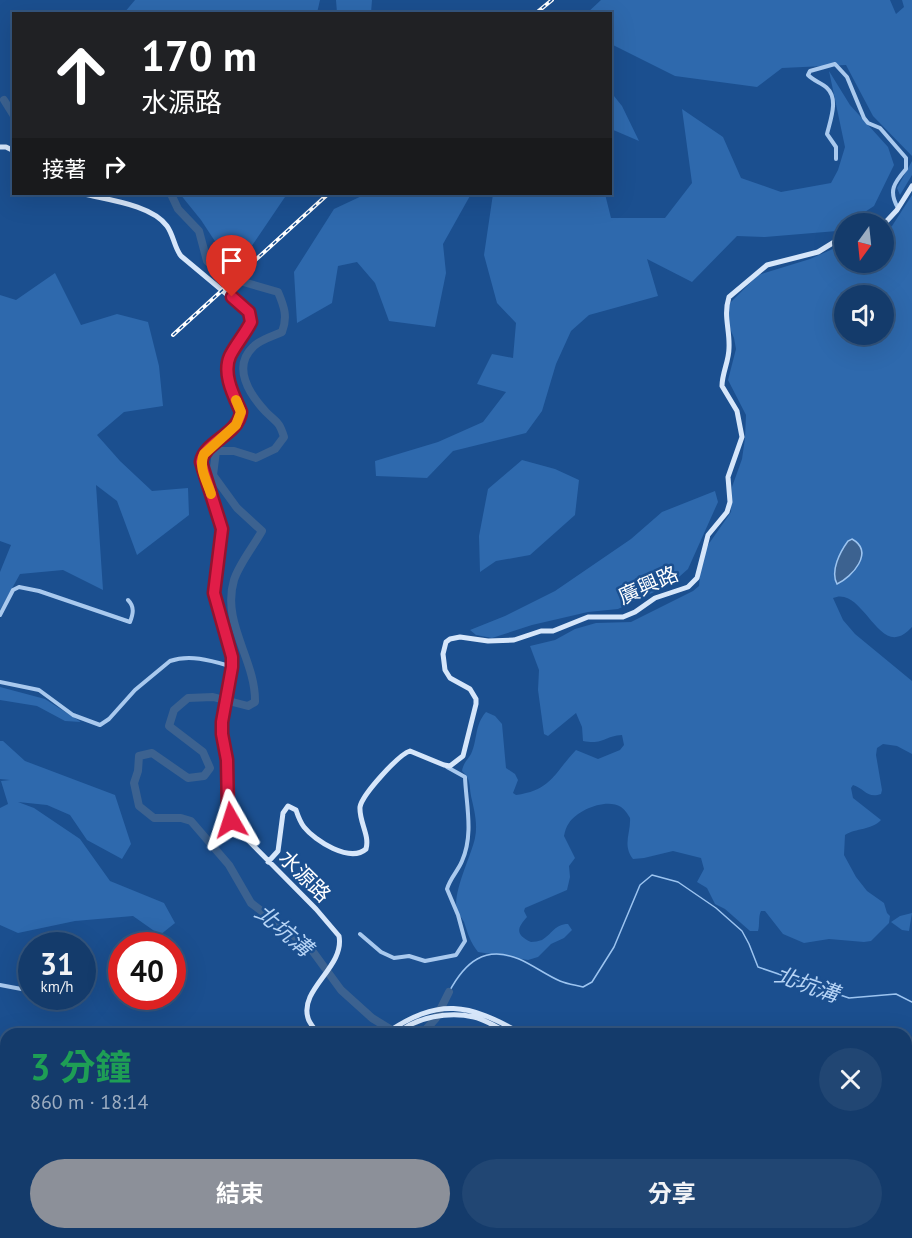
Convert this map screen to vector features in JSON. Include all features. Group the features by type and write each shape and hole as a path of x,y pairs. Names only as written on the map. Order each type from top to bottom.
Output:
{"street":[{"path":"836,159 836,147 827,134 834,106 830,92 827,87 812,80 808,75 810,71 835,64 847,76 864,118 868,123 880,128 906,158 906,169 899,177 892,194 898,208"},
{"path":"894,213 912,186"},
{"path":"0,682 39,690 74,715 100,725 109,719 135,690 170,661 197,658 232,667 232,657 214,593 222,529 201,462 204,454 236,425 241,417 228,377 227,365 251,322 249,312 181,256 176,250 172,234 158,216 136,207 88,195"},
{"name":"廣興路","path":"444,765 450,766 463,756 477,704 470,689 450,678 445,670 443,654 446,642 450,639 460,637 488,641 514,640 541,632 552,632 588,617 623,616 635,612 656,598 688,587 697,578 708,535 727,513 730,502 728,477 742,437 737,411 722,386 729,352 729,333 725,317 729,297 767,265 818,252 834,242"},
{"path":"0,615 13,590 19,587 39,591 130,622 134,614 132,604 128,600"},
{"name":"水源路","path":"232,667 222,722 227,760 228,812 231,820 268,862 337,932 340,949 313,992 307,1014 314,1028"},
{"path":"268,862 278,851 283,813 288,806 296,810 300,821 314,837 333,849 361,854 368,843 360,807 387,770 405,753 410,751 444,765 465,777 469,827 463,860 451,878 447,889 458,915 465,941 459,952 424,961 409,956 394,958 381,952 360,934"},
{"path":"0,985 18,988"},
{"path":"400,1028 406,1020 430,1011 453,1008 473,1010 496,1018 512,1028"},
{"path":"402,1028 424,1020 457,1015 476,1017 497,1028"}],"shaded area":[{"path":"135,0 320,0 317,12 125,12"},
{"path":"336,0 372,0 371,12 337,12"},
{"path":"601,0 890,0 896,14 904,7 902,0 912,0 912,156 873,116 846,65 782,68 757,87 675,76 612,44 612,12 588,12"},
{"path":"829,71 850,105 888,147 894,165 874,206 863,213 834,213 834,231 765,237 737,236 692,282 647,259 658,296 589,315 571,331 556,364 542,411 526,433 453,451 427,478 376,476 375,461 438,442 483,422 506,392 477,384 492,354 513,358 516,323 497,303 484,255 493,195 605,195 611,218 665,218 692,183 682,109 723,137 741,178 781,192 831,183 838,170 845,147"},
{"path":"612,94 622,106 639,141 612,129"},
{"path":"912,161 912,175 900,195 897,188"},
{"path":"181,195 286,195 249,250 224,255"},
{"path":"364,195 470,195 443,244 446,273 435,327 389,321 375,283 357,262 338,266 332,303 297,323 294,272 334,209"},
{"path":"912,195 912,627 902,635 891,637 883,633 851,600 843,597 833,598 843,620 855,634 912,681 912,754 897,746 883,744 877,748 881,794 872,795 853,785 851,788 853,798 881,820 873,826 845,835 844,855 867,891 884,903 890,916 889,923 871,941 829,939 804,943 783,934 765,911 761,911 758,931 750,931 725,909 715,904 707,888 697,882 704,869 701,858 673,851 633,859 627,844 630,818 621,807 608,804 585,810 569,823 564,836 575,858 569,866 570,877 567,890 525,908 527,917 519,928 522,937 531,942 542,940 564,924 568,924 572,930 564,938 551,944 538,957 528,960 478,952 471,941 456,903 459,885 475,838 476,827 469,782 462,771 471,754 482,717 486,712 495,716 502,724 506,768 515,774 518,780 513,793 516,795 528,793 545,785 576,750 598,759 620,750 624,745 622,735 595,742 583,741 582,727 576,713 548,736 544,734 538,690 539,670 530,646 555,640 575,629 596,623 631,622 699,586 701,563 708,545 731,512 732,487 742,459 745,438 746,415 728,380 736,349 724,314 729,304 758,275 810,259 834,248 834,273 894,273 894,223"},
{"path":"55,273 81,325 117,314 148,322 159,366 163,406 124,412 97,435 120,461 152,491 188,488 189,515 137,555 117,501 96,485 103,590 63,570 20,574 0,610 0,572 11,545 0,541 0,295 16,300"},
{"path":"522,460 555,469 579,480 575,515 530,555 496,561 480,572 479,536 488,489"},
{"path":"715,491 718,502 688,569 671,584 618,609 588,612 532,625 492,638 476,635 470,630 505,616 555,591 631,539 662,512"},
{"path":"852,539 859,544 861,551 859,564 849,576 837,584 835,573 839,556 848,541"},
{"path":"0,687 45,699 81,722 65,721 37,706 0,700"},
{"path":"0,741 3,741 25,761 115,795 131,844 122,859 87,840 70,815 47,805 18,802 34,808 80,839 110,881 164,903 175,923 164,932 156,932 133,916 75,921 18,933 0,925 0,808 8,804 1,781 10,780 0,779"},
{"path":"912,913 909,931 902,930 891,922 900,916"}],"waterway":[{"name":"北坑溝","path":"4,100 12,113"},
{"name":"北坑溝","path":"171,195 178,209 199,231 207,261 226,277 278,292 285,321 282,332 262,340 253,347 247,355 243,372 254,397 281,428 284,437 275,449 256,458 234,451 216,451 213,475 237,508 262,531 236,574 231,596 235,626 254,686 255,702 248,706 213,697 188,698 174,710 169,726 203,752 210,768 204,776 188,778 152,753 139,756 134,783 139,806 154,818 181,818 191,821 229,865 251,903 311,949 341,990 372,1018 388,1028"},
{"name":"北坑溝","path":"449,992 469,965 486,955 496,954 519,959 565,983 583,987 592,982 614,947 640,885 652,875 678,882 716,908 742,931 758,967 849,998 896,994 912,1002"},
{"name":"北坑溝","path":"427,1028 436,1018 449,992"}],"railway":[{"path":"537,12 552,0"},
{"path":"173,335 327,195"}],"slow traffic":[{"path":"211,494 201,459 236,425 241,417 236,400"}],"route":[{"path":"231,820 228,812 227,760 222,722 232,657 214,593 222,529 201,459 236,425 241,417 228,377 227,365 251,322 249,312 232,297"}]}
